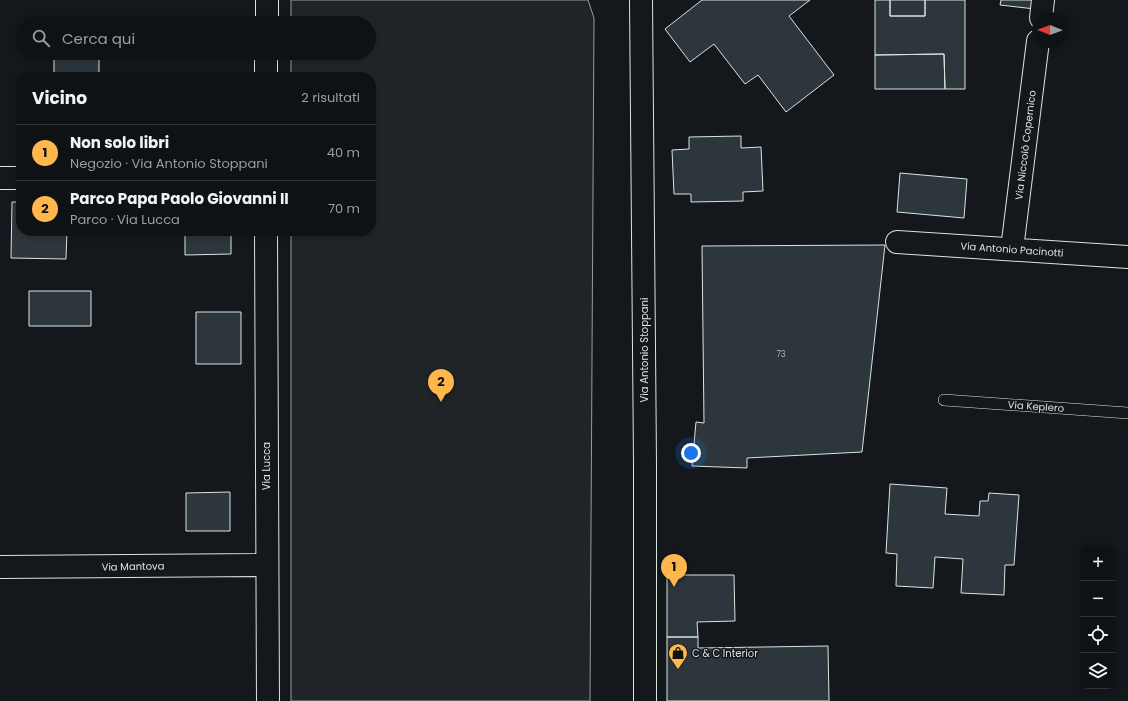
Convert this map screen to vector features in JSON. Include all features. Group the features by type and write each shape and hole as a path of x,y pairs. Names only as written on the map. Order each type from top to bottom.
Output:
{"street":[{"path":"266,16 267,0"},
{"name":"Via Antonio Stoppani","path":"641,0 645,463 645,701"},
{"path":"1042,12 1043,0"},
{"name":"Via Niccolò Copernico","path":"1012,249 1037,48"},
{"path":"266,60 266,72"},
{"path":"0,178 16,178"},
{"name":"Via Lucca","path":"266,236 266,565 268,701"},
{"name":"Via Antonio Pacinotti","path":"897,242 1128,256"},
{"name":"Via Mantova","path":"0,567 266,565"}],"lane":[{"name":"Via Keplero","path":"944,400 1128,413"}],"shaded area":[{"path":"291,0 588,0 594,18 590,701 291,701 291,236 376,236 376,72 291,72 291,60 376,60 376,16 291,16"}],"building":[{"path":"702,0 810,0 789,16 834,75 786,112 758,75 745,84 714,44 690,62 665,29"},
{"path":"875,0 890,0 890,16 925,16 925,0 965,0 965,89 945,89 944,54 875,55"},
{"path":"890,0 925,0 925,16 890,16"},
{"path":"1001,0 1036,0 1035,9 1000,5"},
{"path":"944,54 945,89 875,89 875,55"},
{"path":"54,60 99,60 99,72 54,72"},
{"path":"741,136 741,148 761,147 763,191 743,192 743,201 691,202 691,194 674,194 672,150 689,149 689,137"},
{"path":"900,173 967,179 964,218 897,212"},
{"path":"12,202 16,202 16,236 67,236 66,259 11,258"},
{"path":"185,236 231,236 231,254 185,255"},
{"path":"885,245 862,452 747,458 747,468 692,466 696,422 704,423 702,246"},
{"path":"29,291 91,291 91,326 29,326"},
{"path":"196,312 241,312 241,364 196,364"},
{"path":"890,484 947,488 945,514 979,516 980,501 988,501 989,493 1019,495 1014,565 1005,565 1004,595 961,593 963,559 935,557 933,588 896,586 897,554 886,553"},
{"path":"230,492 230,531 186,531 186,493"},
{"path":"667,575 734,575 735,621 697,622 698,637 667,637"},
{"path":"667,637 698,637 698,648 828,646 829,701 667,701"}],"place":[{"name":"Parco Papa Paolo Giovanni II","path":"441,402"},
{"name":"Non solo libri","path":"674,587"},
{"name":"C & C Interior","path":"678,670"}]}
